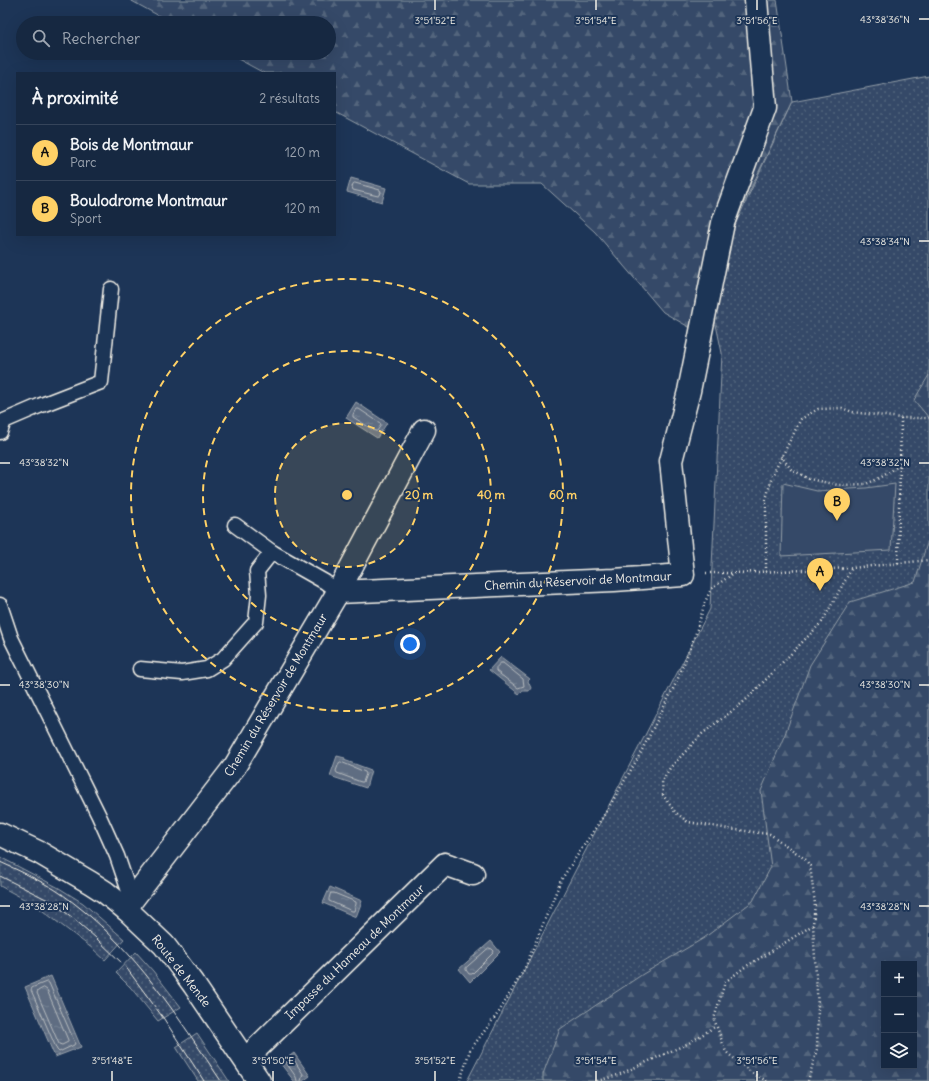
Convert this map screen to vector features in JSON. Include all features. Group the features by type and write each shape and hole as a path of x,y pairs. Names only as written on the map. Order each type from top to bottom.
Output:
{"street":[{"name":"Chemin du Réservoir de Montmaur","path":"130,905 235,766 338,592 607,581 682,575 671,461 689,391 723,223 765,108 756,0"},
{"path":"338,592 424,430"},
{"name":"Route de Mende","path":"0,834 40,853 105,892 130,905 164,945 194,985 254,1072"},
{"name":"Impasse du Hameau de Montmaur","path":"254,1072 250,1055 445,864 473,874"}],"lane":[{"path":"0,432 4,421 101,382 111,289"},
{"path":"235,525 272,552 325,582 338,592"},
{"path":"140,669 182,673 207,669 223,660 256,622 259,595 257,571 272,552"},
{"path":"0,605 11,638 99,816 117,856 130,905"}],"path":[{"path":"766,572 766,500 772,476 801,419 818,409 842,408 852,412 901,418 929,418"},
{"path":"898,563 901,418"},
{"path":"781,456 791,469 809,479 838,485 866,484 880,478 900,465"},
{"path":"682,575 852,568 929,560"},
{"path":"808,1081 817,1049 818,1008 813,925 815,904 810,866 805,859 770,834 688,822 675,812 662,795 662,781 670,768 702,734 745,701 822,622 852,568"},
{"path":"460,1081 470,1050 499,1012 525,968 561,880 606,812 638,758 677,681 695,636 705,602 711,589 734,573"},
{"path":"765,1081 752,1073 726,1052 714,1020 725,982 745,967 813,925"},
{"path":"597,1081 618,1075 689,1043 716,1026"}],"green space":[{"path":"130,0 777,0 792,102 733,226 710,317 713,341 663,312 595,232 542,184 469,184 336,113 336,72 262,72 240,60 336,60 336,16 159,16"},
{"path":"929,76 929,1081 467,1081 710,609 722,353 711,301 728,240 792,102"},
{"path":"929,375 929,418 914,400"},
{"path":"783,483 817,491 866,488 895,484 891,550 781,556"},
{"path":"929,537 929,1081 543,1081 543,1074 560,1029 643,974 704,938 753,901 771,867 761,791 785,734 810,665 850,602 915,582"},
{"path":"0,857 59,888 83,903 124,939 105,960 93,949 35,905 0,886"},
{"path":"136,952 181,1007 158,1021 131,988 116,973"},
{"path":"197,1033 229,1081 198,1081 176,1047"}],"water":[{"path":"351,178 386,188 382,202 347,192"},
{"path":"356,402 387,423 377,438 346,418"},
{"path":"501,657 530,679 528,681 531,688 529,691 522,691 519,694 489,670"},
{"path":"337,756 371,770 366,788 330,776"},
{"path":"330,887 362,901 356,917 323,903"},
{"path":"491,941 500,952 470,982 459,969"},
{"path":"51,976 81,1047 55,1057 25,987"},
{"path":"294,1053 310,1076 303,1081 294,1081 280,1063"}],"tram line":[{"path":"0,862 48,885 59,892 91,917 110,935 161,994 221,1081"},
{"path":"0,876 52,902 96,938 125,966 164,1019 204,1081"}],"place":[{"name":"Boulodrome Montmaur","path":"837,521"},
{"name":"Bois de Montmaur","path":"820,591"}]}
